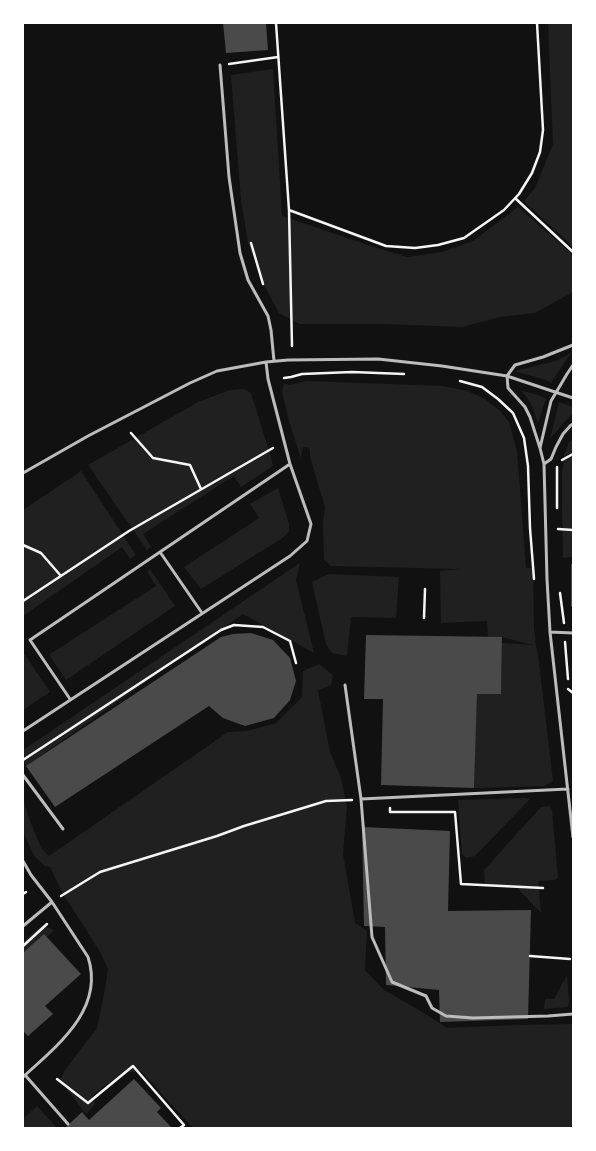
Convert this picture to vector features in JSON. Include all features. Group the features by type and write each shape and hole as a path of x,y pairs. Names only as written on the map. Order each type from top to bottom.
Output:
{"lane":[{"path":"220,65 229,177 240,253 248,280 268,316 274,361"},
{"path":"573,345 543,357 515,365 507,376 508,388 525,407 530,417 544,464 550,632 573,837"},
{"path":"23,473 88,436 190,383 217,371 266,362 378,359 442,366 507,376 573,398"},
{"path":"23,731 290,556 307,541 311,524 290,464 268,379 266,362"},
{"path":"540,448 551,401 573,366"},
{"path":"544,464 551,459 563,434 573,424"},
{"path":"70,699 30,640 290,464"},
{"path":"160,552 202,613"},
{"path":"550,632 573,633"},
{"path":"345,685 361,799 372,937 392,982 426,996 432,1008 446,1016 472,1018 573,1014"},
{"path":"23,775 63,829"},
{"path":"361,799 568,789"},
{"path":"23,861 31,875 52,902 88,957 91,967 90,993 83,1012 72,1029 56,1047 24,1076 68,1124"},
{"path":"23,926 52,902"}],"path":[{"path":"276,23 289,210 292,346"},
{"path":"289,210 386,246 415,248 438,245 464,238 504,210 515,198 532,173 540,152 543,130 537,23"},
{"path":"220,65 278,57"},
{"path":"229,64 230,71"},
{"path":"515,198 573,252"},
{"path":"250,240 266,291"},
{"path":"284,378 291,378 302,374 352,372 405,374"},
{"path":"456,380 482,387 498,399 513,413 524,438 528,466 530,528 534,579"},
{"path":"131,433 153,458 190,465 201,489"},
{"path":"23,601 129,530 273,448"},
{"path":"558,514 557,463 573,454"},
{"path":"558,522 558,529 573,530"},
{"path":"23,545 41,553 61,576"},
{"path":"424,618 425,589"},
{"path":"23,760 221,630 234,625 263,627 290,641 296,662"},
{"path":"567,674 573,674"},
{"path":"568,689 573,692"},
{"path":"52,902 100,872 217,836 244,826 326,802 361,799"},
{"path":"390,812 455,812 461,884 543,888"},
{"path":"23,946 47,924"},
{"path":"530,956 570,959"},
{"path":"57,1079 88,1104 133,1066 184,1125 180,1128"}],"shaded area":[{"path":"548,23 573,23 573,247 524,201 535,188 553,144"},
{"path":"273,69 282,216 407,257 442,252 473,241 518,207 573,255 573,292 535,313 500,317 462,327 386,324 299,324 279,313 263,283 248,243 241,200 231,75"},
{"path":"571,353 551,383 546,380 514,371 556,361"},
{"path":"307,381 443,386 468,391 485,399 500,411 509,422 517,451 526,568 533,568 534,628 553,781 544,786 474,788 477,694 501,694 502,643 532,645 502,637 488,638 487,621 441,623 440,571 460,569 331,566 324,560 323,523 325,507 310,457 310,450 308,447 303,447 301,458 289,421 282,391 284,383 289,385"},
{"path":"244,389 251,393 273,466 241,487 234,476 143,534 151,547 147,550 88,465 198,402 230,390"},
{"path":"520,390 546,399 538,423 532,405"},
{"path":"559,402 573,407 573,414 550,439"},
{"path":"573,439 573,557 563,558 562,475 564,455 569,442"},
{"path":"81,471 136,555 130,559 122,547 23,616 23,510"},
{"path":"278,488 289,524 289,531 284,537 201,589 184,567 259,518 250,504"},
{"path":"300,563 296,580 314,653 243,614 26,766 23,759 23,750"},
{"path":"150,569 175,606 66,680 51,658 50,654 156,586 147,572"},
{"path":"329,574 399,577 396,618 351,617 347,656 332,653 326,644 312,582"},
{"path":"23,652 50,692 23,710"},
{"path":"319,664 333,675 331,685 318,690 330,752 341,778 347,807 343,854 355,923 367,931 365,970 384,990 447,1028 573,1024 573,1128 193,1128 141,1071 122,1073 92,1096 95,1104 86,1114 60,1080 65,1070 97,1028 108,969 100,952 65,898 50,867 45,866 35,857 23,832 23,798 41,848 49,856 228,732 247,731 276,723 302,697 303,671"},
{"path":"530,799 475,856 466,858 462,854 458,800"},
{"path":"550,806 552,810 558,878 555,880 538,881 541,913 515,886 485,887 484,870 541,807"},
{"path":"42,925 54,930 47,937 23,953 23,942"},
{"path":"567,975 568,1007 544,1009 545,999 554,999"},
{"path":"37,1106 57,1128 23,1128 23,1119"}],"building":[{"path":"223,23 266,23 268,50 226,53"},
{"path":"571,564 573,564 573,606 571,607"},
{"path":"251,633 273,640 290,658 296,681 290,700 274,718 245,726 223,718 209,706 55,807 26,766 221,637 233,634"},
{"path":"366,635 502,637 501,694 477,694 474,788 381,785 383,699 364,699"},
{"path":"362,827 450,831 448,911 531,910 528,1019 440,1022 439,990 386,985 385,927 364,926"},
{"path":"44,934 81,974 45,1006 53,1014 28,1036 23,1031 23,953"},
{"path":"134,1079 161,1108 157,1112 171,1127 170,1128 65,1128 82,1112 89,1120"}]}
